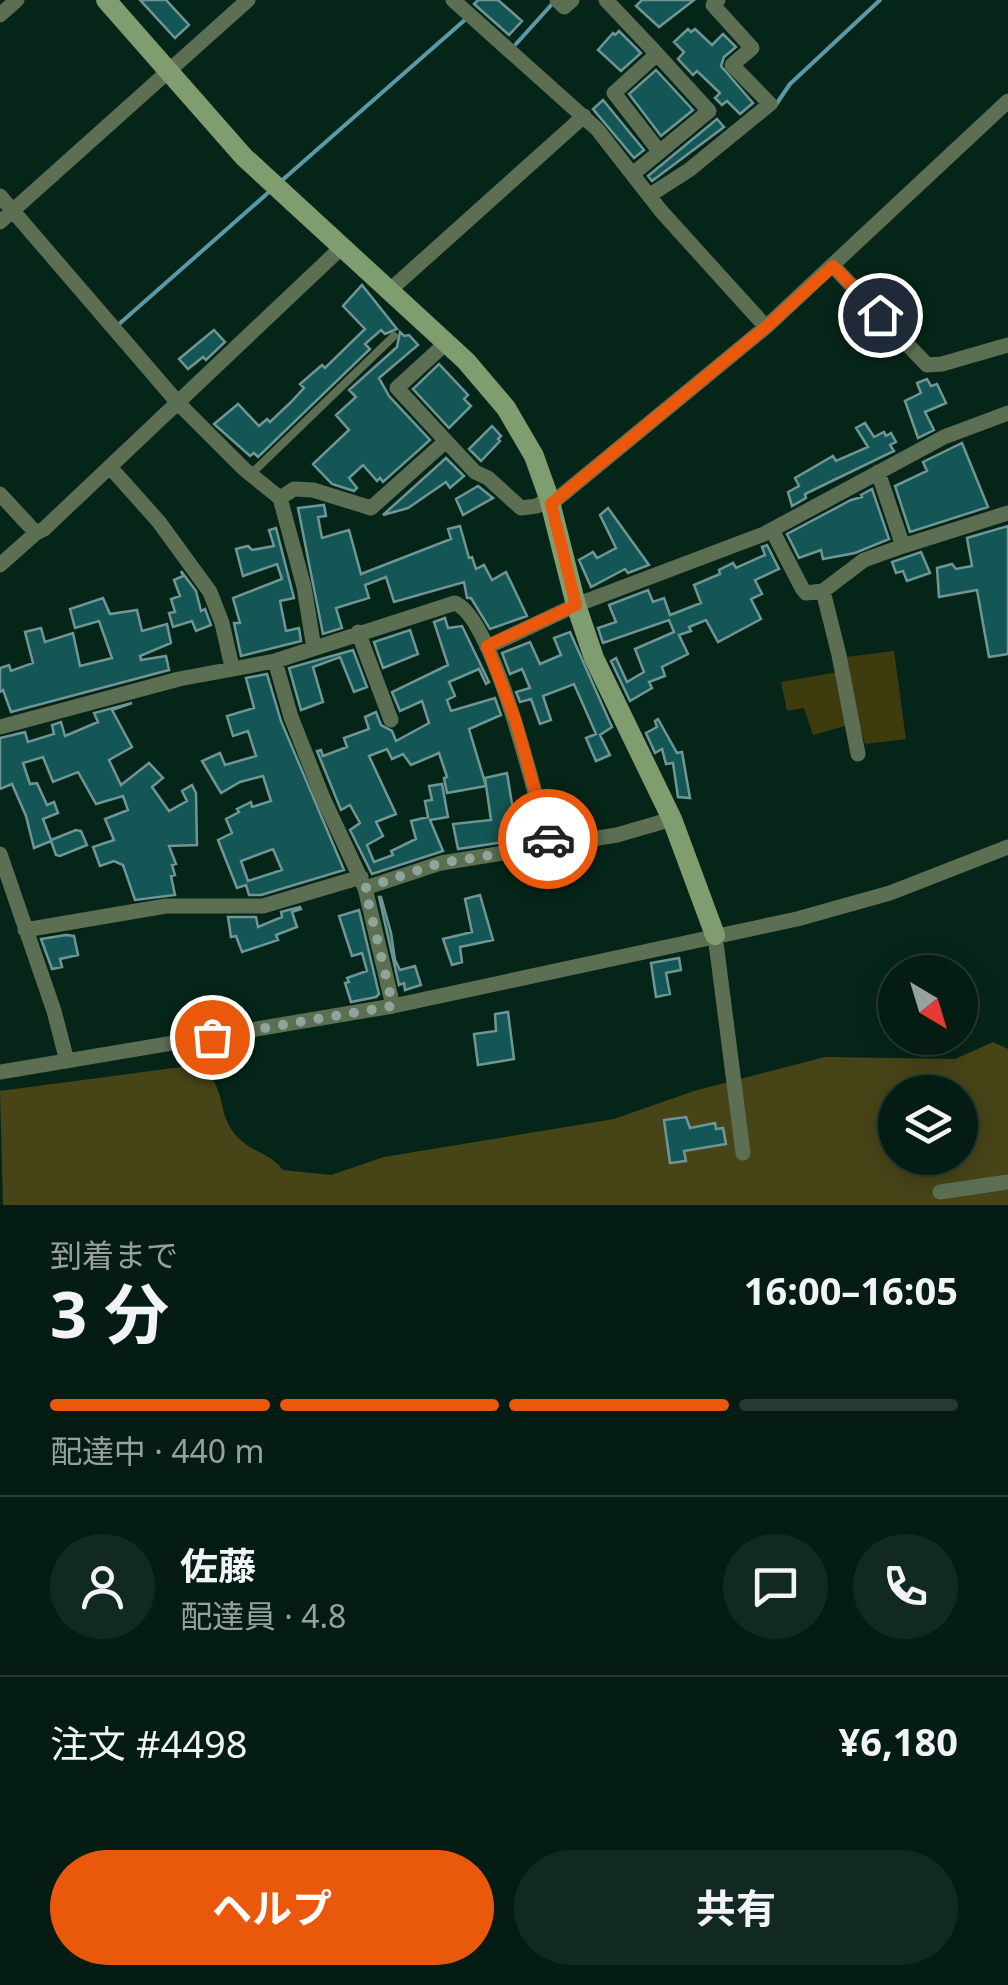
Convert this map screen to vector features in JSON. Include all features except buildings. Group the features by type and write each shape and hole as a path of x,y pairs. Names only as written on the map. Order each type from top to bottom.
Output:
{"street":[{"path":"0,15 17,0"},
{"path":"106,0 244,156 475,370 506,408 534,456 550,501 576,605 604,680 672,819 715,935 743,1153"},
{"path":"6,216 248,0"},
{"path":"454,0 634,173 766,327"},
{"path":"606,0 710,111 634,173"},
{"path":"655,202 770,104 732,65 752,48 714,2"},
{"path":"657,54 614,93 659,151"},
{"path":"446,342 397,388 475,472 488,478 522,508 550,501 766,327 1008,100"},
{"path":"390,290 580,121"},
{"path":"0,196 6,216 179,404 280,498 304,588 314,648"},
{"path":"3,558 110,468 342,247"},
{"path":"833,266 927,365 1008,345"},
{"path":"487,646 576,605 772,530 944,437 1005,420"},
{"path":"280,498 294,489 313,490 372,508 446,441"},
{"path":"110,468 160,522 210,592 222,622 232,667"},
{"path":"878,472 902,546"},
{"path":"0,494 36,533"},
{"path":"772,530 806,593 823,590 864,560 1008,512"},
{"path":"823,590 840,655 858,754"},
{"path":"0,727 232,667 275,661 456,603 472,616 487,646 516,722 550,846"},
{"path":"358,632 391,720"},
{"path":"275,661 316,782 363,882 393,1006"},
{"path":"25,930 166,906 263,906 440,863 617,834 672,819"},
{"path":"0,1072 393,1006 796,920 890,894 1008,847"},
{"path":"0,854 4,876 54,1011 66,1061"},
{"path":"940,1192 1008,1182"}],"lane":[{"path":"250,474 394,336"}],"shaded area":[{"path":"894,651 906,739 865,744 859,722 813,735 804,708 787,711 781,682 850,670 846,657"},
{"path":"993,1042 1008,1049 1008,1205 3,1205 0,1091 196,1065 218,1089 228,1124 241,1140 283,1170 331,1175 384,1157 614,1119 694,1091 825,1057 955,1059 978,1055 978,1049"}],"waterway":[{"path":"775,106 790,84 880,0"},
{"path":"516,44 553,3"},
{"path":"279,183 467,18"},
{"path":"118,325 269,192"}],"way so far":[{"path":"212,1037 393,1006 365,888 440,863 550,846 548,839"}],"route":[{"path":"548,839 516,722 487,646 576,605 551,504 766,327 833,266 880,315"}]}
